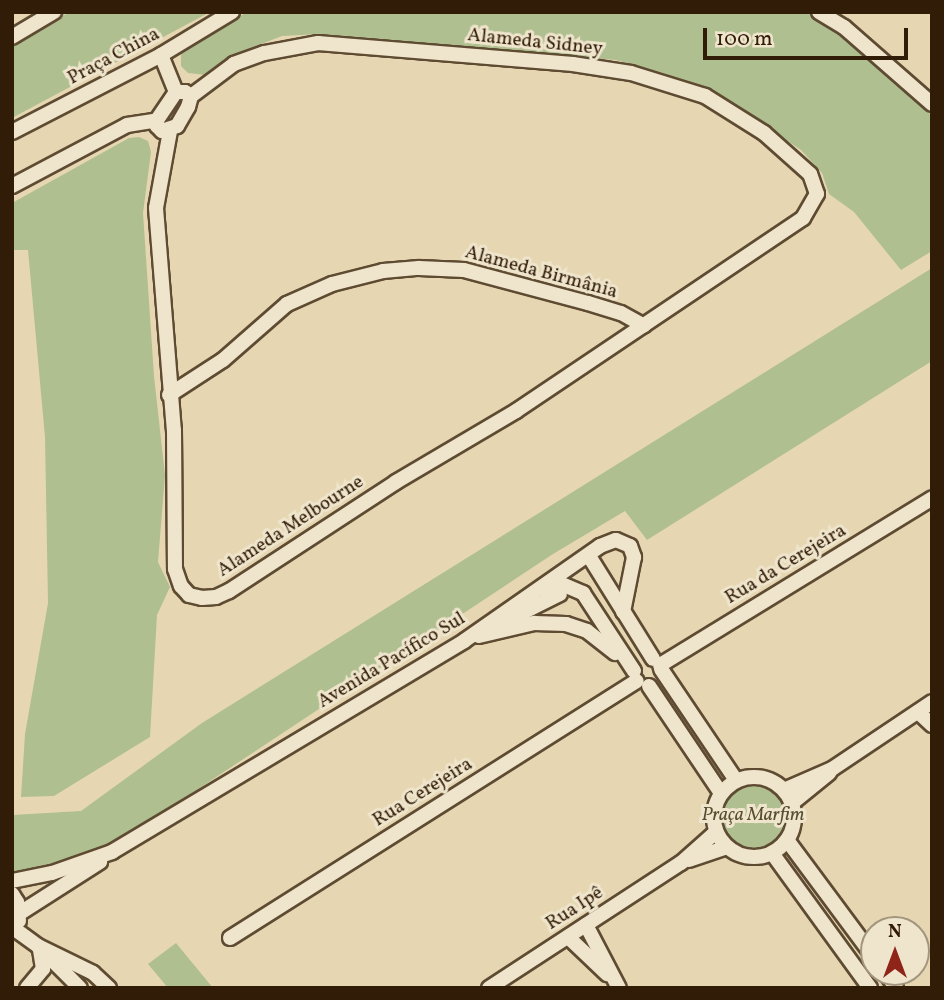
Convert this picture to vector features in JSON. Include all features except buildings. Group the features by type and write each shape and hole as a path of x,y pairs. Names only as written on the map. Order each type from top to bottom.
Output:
{"street":[{"path":"12,37 54,12"},
{"name":"Praça China","path":"12,132 161,55 232,12"},
{"path":"819,12 844,27 932,104"},
{"name":"Alameda Sidney","path":"183,94 234,64 264,53 318,43 573,64 631,73 705,96 789,153 816,184 813,206 803,218"},
{"path":"161,55 183,94 181,119 170,131 162,131 157,126 160,110 183,94"},
{"path":"12,186 127,125 157,120"},
{"name":"Alameda Melbourne","path":"170,131 156,208 169,395 174,430 177,577 189,595 216,597 267,568 396,482 516,411 803,218"},
{"name":"Alameda Birmânia","path":"169,395 223,360 287,304 332,284 383,271 418,268 464,270 621,313 644,326"},
{"name":"Rua da Cerejeira","path":"654,663 932,498"},
{"name":"Avenida Pacífico Sul","path":"20,913 112,852 464,641 530,593 607,542 616,540 626,543 633,552 624,612"},
{"path":"586,558 654,663 736,780"},
{"path":"464,641 549,598 569,593 638,679 657,682 654,663 624,612 586,558"},
{"path":"464,641 554,587 571,586 583,593 638,679 721,793"},
{"path":"464,641 503,628 554,623 579,627 612,649"},
{"path":"638,679 637,664 654,663"},
{"name":"Rua Cerejeira","path":"230,938 638,679"},
{"path":"784,790 832,769 932,702"},
{"path":"918,712 932,725"},
{"path":"792,803 814,788 832,769"},
{"path":"746,777 766,778 784,790 792,803 794,822 787,840 772,853 749,857 727,847 716,832 713,816 721,793 736,780 746,777"},
{"name":"Rua Ipê","path":"489,988 681,863 716,832"},
{"path":"787,840 860,938"},
{"name":"Rua Ipê","path":"681,863 727,847"},
{"name":"Avenida Pacífico Sul","path":"12,881 52,873 112,852"},
{"path":"772,853 870,988"},
{"path":"12,894 20,913 14,933 93,973 109,988"},
{"path":"586,925 618,985"},
{"path":"568,937 618,985"},
{"path":"27,988 38,978 44,964 38,946"},
{"path":"38,946 80,988"}],"green space":[{"path":"70,12 210,12 12,118 12,43"},
{"path":"247,12 810,12 854,41 932,116 932,251 901,270 854,212 829,194 822,173 801,150 723,98 663,73 616,60 320,34 282,36 251,48 206,75 188,73 181,66 181,54 188,47"},
{"path":"139,137 148,141 151,152 143,213 154,376 165,475 158,562 170,587 157,615 150,737 54,796 21,797 25,734 48,603 45,437 28,250 12,250 12,203 129,138"},
{"path":"932,268 932,361 647,540 625,511 553,554 109,848 12,875 12,815 81,811 202,723"},
{"name":"Praça Marfim","path":"753,783 766,786 776,793 783,803 786,816 783,829 776,839 766,846 753,849 740,846 730,839 723,829 720,816 723,803 730,793 740,786"},
{"path":"176,943 213,988 168,988 148,964"}]}
